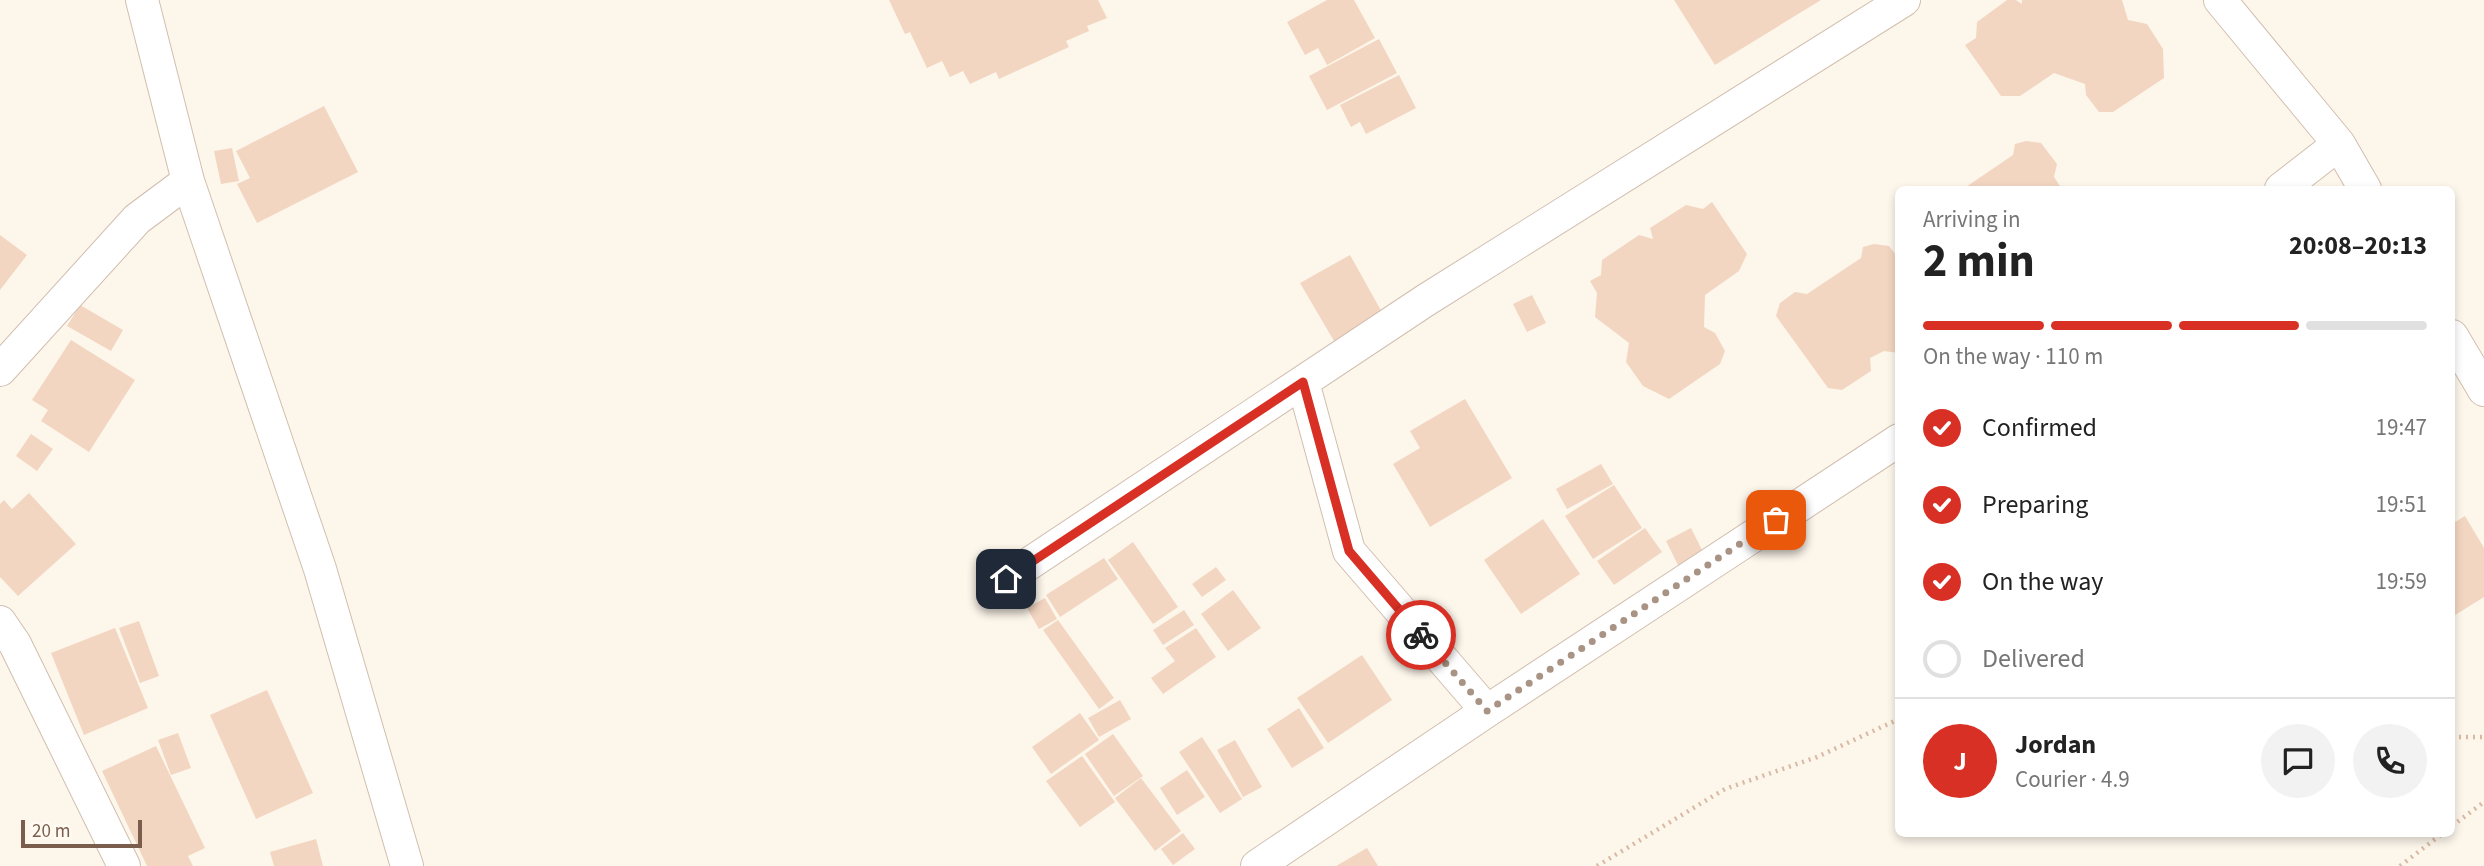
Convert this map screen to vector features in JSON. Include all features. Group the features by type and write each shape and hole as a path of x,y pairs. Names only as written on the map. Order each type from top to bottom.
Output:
{"street":[{"path":"142,0 188,181 320,569 407,866"},
{"path":"1006,579 1426,300 1904,0"},
{"path":"2220,0 2339,144 2363,186"},
{"path":"2285,186 2339,144"},
{"path":"0,370 138,219 188,181"},
{"path":"2455,341 2484,390"},
{"path":"1303,382 1349,551 1487,711"},
{"path":"1256,866 1895,443"},
{"path":"0,622 15,644 124,866"}],"path":[{"path":"1597,866 1725,789 1816,757 1895,721"},
{"path":"2455,737 2484,737"},
{"path":"2455,824 2484,802"},
{"path":"2400,866 2438,837"}],"building":[{"path":"889,0 1098,0 1107,18 1087,26 1089,31 1066,41 1069,47 999,79 996,72 970,84 963,71 950,77 942,61 927,68 910,32 905,34"},
{"path":"1327,0 1354,0 1375,38 1327,65 1318,48 1305,55 1287,22"},
{"path":"1674,0 1821,0 1715,65"},
{"path":"2007,0 2016,0 2022,4 2022,0 2122,0 2128,20 2147,24 2163,49 2164,78 2113,112 2099,112 2086,95 2085,84 2054,73 2020,96 2001,96 1965,45 1976,38 1977,22"},
{"path":"1379,39 1397,73 1327,110 1309,76"},
{"path":"1399,75 1416,108 1366,134 1360,122 1351,127 1340,105"},
{"path":"324,106 358,172 257,223 237,184 250,178 236,151"},
{"path":"2026,141 2041,143 2057,164 2054,177 2060,186 1967,186 2013,155 2015,144"},
{"path":"232,148 239,181 221,184 214,151"},
{"path":"1712,202 1747,254 1739,271 1705,295 1704,327 1715,333 1725,351 1720,364 1669,399 1643,386 1626,362 1629,343 1595,317 1597,293 1590,281 1601,275 1602,260 1639,235 1653,239 1650,228 1686,205 1703,209"},
{"path":"0,235 27,255 0,290"},
{"path":"1874,244 1889,246 1895,254 1895,352 1884,351 1870,358 1871,371 1842,390 1828,388 1776,316 1780,303 1795,292 1807,294 1861,258 1863,247"},
{"path":"1350,255 1383,314 1334,341 1300,283"},
{"path":"1532,295 1546,323 1527,332 1513,304"},
{"path":"80,305 123,330 111,351 67,326"},
{"path":"71,340 135,380 89,452 41,421 48,410 32,400"},
{"path":"1465,399 1512,478 1430,527 1393,464 1420,448 1410,431"},
{"path":"31,434 53,449 37,471 16,456"},
{"path":"1601,464 1613,484 1567,509 1556,489"},
{"path":"1614,485 1642,528 1593,559 1565,516"},
{"path":"29,493 76,544 18,596 0,577 0,504 4,500 12,509"},
{"path":"2465,516 2484,548 2484,597 2455,615 2455,522"},
{"path":"1543,519 1580,574 1521,614 1484,560"},
{"path":"1645,528 1662,552 1614,585 1597,561"},
{"path":"1691,528 1704,554 1679,567 1666,541"},
{"path":"1133,542 1178,607 1153,624 1108,560"},
{"path":"1104,558 1118,579 1060,617 1046,595"},
{"path":"1216,567 1226,580 1202,597 1192,584"},
{"path":"1233,590 1261,628 1228,651 1201,614"},
{"path":"1045,598 1057,619 1039,629 1027,608"},
{"path":"1184,610 1194,625 1163,645 1153,630"},
{"path":"1058,620 1114,698 1099,709 1043,630"},
{"path":"139,621 159,676 140,683 119,628"},
{"path":"115,628 148,708 84,735 51,653"},
{"path":"1196,628 1216,657 1163,694 1151,678 1175,661 1165,648"},
{"path":"1362,655 1392,700 1328,743 1297,698"},
{"path":"267,690 313,793 256,819 210,715"},
{"path":"1120,700 1131,719 1099,737 1088,718"},
{"path":"1299,708 1324,748 1292,768 1267,729"},
{"path":"1080,713 1099,740 1051,774 1032,747"},
{"path":"178,733 191,768 171,775 158,740"},
{"path":"1113,734 1143,776 1114,796 1085,754"},
{"path":"1202,737 1242,799 1220,813 1179,752"},
{"path":"1235,740 1262,787 1243,797 1217,750"},
{"path":"156,746 205,848 188,856 193,866 147,866 102,771"},
{"path":"1082,756 1115,802 1080,827 1046,781"},
{"path":"1187,770 1205,797 1177,815 1160,788"},
{"path":"1141,778 1181,831 1155,851 1115,798"},
{"path":"1183,833 1195,849 1173,865 1161,849"},
{"path":"316,839 323,866 274,866 270,852"},
{"path":"1367,848 1378,866 1336,866"}],"way so far":[{"path":"1421,635 1487,711 1776,520"}],"route":[{"path":"1006,579 1303,382 1349,551 1421,635"}]}
